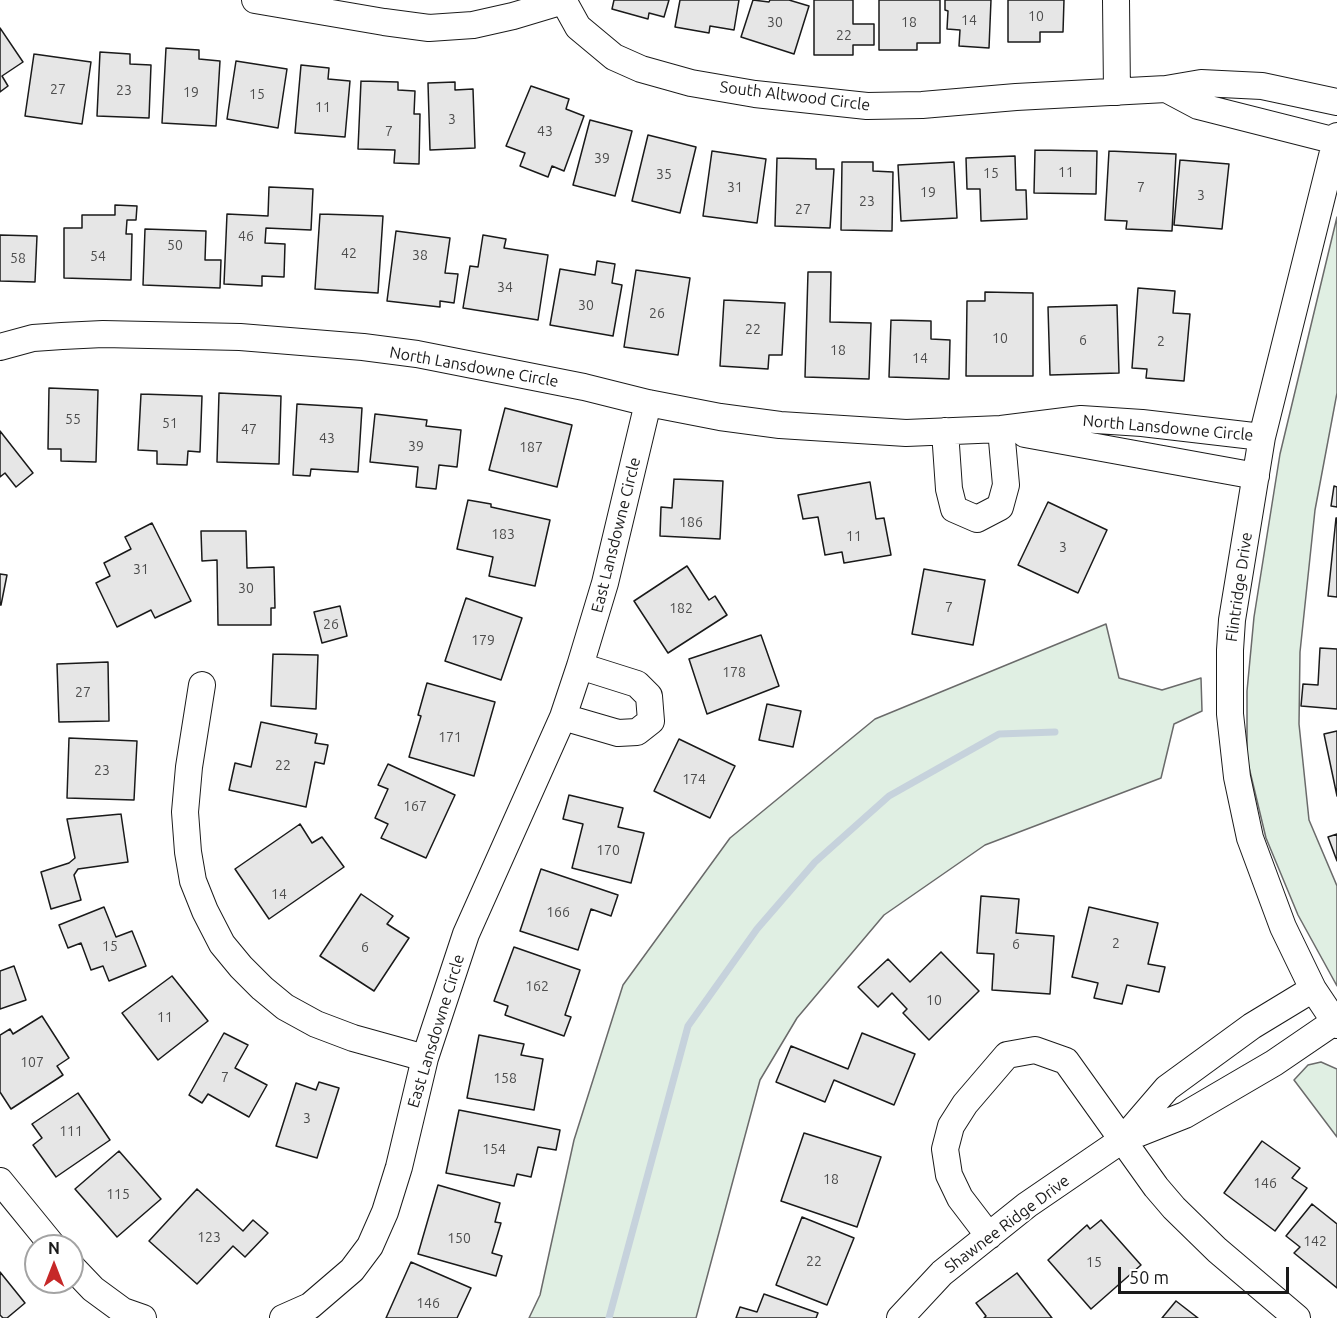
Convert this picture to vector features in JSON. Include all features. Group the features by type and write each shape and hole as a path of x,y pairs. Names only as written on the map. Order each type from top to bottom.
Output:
{"street":[{"path":"255,0 429,28 473,25 513,16 563,0"},
{"name":"South Altwood Circle","path":"563,0 578,27 614,57 641,69 691,83 755,94 867,106 922,105 1016,97 1166,89 1201,83 1262,86 1337,102"},
{"path":"1116,0 1117,92"},
{"path":"1166,89 1198,106 1336,139"},
{"name":"Flintridge Drive","path":"1336,139 1262,437 1232,620 1230,714 1237,777 1250,838 1260,868 1282,927 1313,989 1336,1024"},
{"name":"North Lansdowne Circle","path":"0,347 33,338 103,334 240,338 363,347 417,354 584,387 648,403 720,417 780,425 906,433 1001,429 1081,419 1142,423 1262,437"},
{"name":"East Lansdowne Circle","path":"283,1318 310,1306 352,1270 370,1246 385,1212 399,1167 425,1058 466,934 563,717 580,666 608,571 648,403"},
{"path":"945,431 949,489 954,509 977,519 1000,507 1006,485 1001,429"},
{"name":"North Lansdowne Circle","path":"1001,429 1256,476"},
{"path":"563,717 618,733 637,732 651,721 649,696 637,684 580,666"},
{"path":"202,685 189,767 185,812 188,852 193,881 222,944 241,968 285,1007 316,1024 353,1038 425,1058"},
{"name":"Shawnee Ridge Drive","path":"1122,1140 1167,1088 1252,1026 1313,989"},
{"name":"Shawnee Ridge Drive","path":"900,1318 942,1273 1027,1205 1122,1140 1185,1115 1336,1024"},
{"path":"989,1236 960,1198 949,1175 945,1149 951,1126 964,1104 1007,1055 1035,1050 1066,1061 1156,1187 1174,1208 1217,1250 1297,1318"},
{"path":"0,1181 43,1234"},
{"path":"84,1279 123,1311 143,1318"}],"green space":[{"path":"1337,217 1337,393 1315,510 1300,652 1299,724 1309,820 1337,886 1337,986 1298,915 1266,838 1247,759 1247,691 1254,617 1280,454"},
{"path":"1106,624 1119,678 1162,690 1201,678 1202,711 1174,724 1161,778 985,845 884,915 797,1018 760,1080 696,1318 529,1318 540,1295 574,1140 623,985 730,838 875,719"},
{"path":"1321,1062 1337,1069 1337,1137 1294,1080 1308,1065"}],"building":[{"path":"614,0 669,0 664,17 649,13 648,19 612,9"},
{"path":"680,0 739,0 734,30 710,26 709,33 675,27"},
{"path":"753,0 769,2 770,0 789,0 809,6 794,54 741,37"},
{"path":"814,0 853,0 853,24 874,24 874,45 853,45 853,55 814,55"},
{"path":"879,0 940,0 940,43 917,43 917,50 879,50"},
{"path":"945,0 991,0 989,48 959,46 960,30 947,29 948,11 945,10"},
{"path":"1008,0 1064,0 1063,32 1040,32 1040,42 1008,42"},
{"path":"0,28 23,62 2,76 8,86 0,92"},
{"path":"166,48 199,50 199,59 220,61 216,126 162,123"},
{"path":"100,52 130,54 130,64 151,65 149,118 97,116"},
{"path":"34,54 91,62 82,124 25,116"},
{"path":"236,61 287,69 278,128 227,119"},
{"path":"301,65 329,68 328,79 350,81 345,137 295,133"},
{"path":"361,81 398,82 398,90 415,91 414,114 420,114 419,164 394,163 395,150 358,149"},
{"path":"455,82 455,90 473,89 475,148 430,150 428,83"},
{"path":"531,86 569,99 566,109 584,116 564,171 552,166 548,177 520,166 525,153 506,146"},
{"path":"590,120 632,131 615,196 573,185"},
{"path":"648,135 696,147 680,213 632,201"},
{"path":"1035,150 1097,151 1096,194 1034,193"},
{"path":"712,151 766,159 757,223 703,216"},
{"path":"1109,151 1176,154 1172,231 1126,229 1127,221 1105,220"},
{"path":"1015,156 1016,190 1026,190 1027,219 981,221 980,189 967,189 966,158"},
{"path":"777,158 816,159 816,169 834,169 830,228 775,226"},
{"path":"1180,160 1229,164 1222,229 1174,225"},
{"path":"842,162 873,162 873,171 893,172 892,231 841,230"},
{"path":"954,162 957,218 901,221 898,165"},
{"path":"269,187 313,189 311,230 266,228 265,243 285,244 284,277 262,276 262,286 224,284 227,214 268,216"},
{"path":"115,205 137,206 136,220 127,220 126,234 132,234 131,280 64,278 64,228 82,228 82,215 115,215"},
{"path":"320,214 383,216 378,293 315,289"},
{"path":"145,229 206,231 205,260 221,260 220,288 143,285"},
{"path":"396,231 450,238 445,273 458,274 454,303 440,301 440,307 387,301"},
{"path":"0,235 37,236 35,282 0,281"},
{"path":"483,235 506,239 504,248 548,255 538,320 463,308 470,266 478,267"},
{"path":"597,261 615,264 612,283 622,285 613,336 550,325 560,269 595,275"},
{"path":"636,270 690,278 678,355 624,347"},
{"path":"808,272 831,272 830,322 871,323 869,379 805,377"},
{"path":"1138,288 1175,291 1173,313 1190,314 1184,381 1146,378 1147,369 1132,368"},
{"path":"985,292 1033,293 1033,376 966,376 967,301 985,301"},
{"path":"724,300 785,303 782,355 769,355 768,369 720,366"},
{"path":"1117,305 1119,373 1050,375 1048,307"},
{"path":"891,320 931,321 931,339 950,340 949,379 889,377"},
{"path":"49,388 98,390 96,462 61,461 61,449 48,449"},
{"path":"219,393 281,396 279,464 217,462"},
{"path":"141,394 202,396 200,452 188,451 187,465 157,464 157,451 138,450"},
{"path":"297,404 362,408 358,472 311,469 310,476 293,475"},
{"path":"505,408 572,425 557,487 489,470"},
{"path":"375,414 427,420 426,426 461,430 457,467 439,465 436,489 416,487 418,467 370,462"},
{"path":"0,431 33,473 16,487 5,473 0,477"},
{"path":"674,479 723,481 720,539 660,536 661,507 672,508"},
{"path":"870,482 876,519 884,518 891,555 844,563 842,552 825,555 818,517 803,519 798,495"},
{"path":"1334,486 1337,487 1337,507 1331,506"},
{"path":"468,500 550,520 535,586 489,576 493,557 457,549"},
{"path":"1048,502 1107,530 1078,593 1018,565"},
{"path":"1337,518 1337,597 1328,596"},
{"path":"152,523 191,601 155,618 151,610 117,627 96,583 110,576 104,563 131,549 125,537"},
{"path":"201,531 246,531 247,568 274,567 275,608 271,608 271,625 218,625 217,560 202,561"},
{"path":"687,566 709,600 715,596 727,615 668,653 634,601"},
{"path":"924,569 985,580 973,645 912,634"},
{"path":"0,574 7,575 1,605 0,605"},
{"path":"466,598 522,618 501,680 445,661"},
{"path":"340,606 347,636 322,643 314,612"},
{"path":"761,635 779,686 707,714 689,659"},
{"path":"1320,648 1337,649 1337,709 1301,706 1303,684 1318,685"},
{"path":"273,654 318,655 316,709 271,706"},
{"path":"108,662 109,721 59,722 57,664"},
{"path":"427,683 495,702 474,776 409,757 421,716 418,715"},
{"path":"767,704 801,711 793,747 759,740"},
{"path":"261,722 317,734 315,743 328,745 324,764 315,762 306,807 229,790 235,763 251,767"},
{"path":"1337,731 1337,796 1324,734"},
{"path":"69,738 137,741 134,800 67,798"},
{"path":"679,739 735,766 710,818 654,791"},
{"path":"388,764 455,795 426,858 381,838 388,824 375,818 388,789 378,785"},
{"path":"569,795 623,808 618,827 644,833 631,883 572,868 583,824 563,819"},
{"path":"121,814 128,862 78,869 74,875 81,900 51,909 41,872 69,863 75,858 67,819"},
{"path":"300,824 312,843 322,837 344,867 269,919 235,869"},
{"path":"1337,834 1337,861 1328,837"},
{"path":"541,869 618,895 611,916 591,909 578,950 520,931"},
{"path":"361,894 393,916 387,924 409,938 374,991 320,956"},
{"path":"981,896 1019,899 1016,933 1054,936 1050,994 992,990 994,954 977,953"},
{"path":"104,907 116,937 132,931 146,966 109,981 103,966 91,970 81,943 68,948 59,925"},
{"path":"1089,907 1158,923 1148,964 1165,967 1159,992 1127,985 1122,1004 1094,998 1098,983 1072,977"},
{"path":"514,947 580,970 565,1015 571,1017 564,1036 505,1015 508,1006 494,1001"},
{"path":"941,952 979,991 929,1040 903,1013 907,1009 892,993 878,1007 858,987 888,959 910,982"},
{"path":"14,966 26,1000 0,1009 0,971"},
{"path":"172,976 208,1021 158,1060 122,1013"},
{"path":"42,1016 69,1058 57,1066 63,1075 11,1109 0,1092 0,1035 10,1029 13,1034"},
{"path":"224,1033 248,1045 235,1068 267,1085 249,1117 208,1094 202,1103 189,1095"},
{"path":"862,1033 915,1054 894,1105 834,1080 825,1102 776,1082 791,1046 848,1069"},
{"path":"479,1035 524,1044 521,1055 543,1059 534,1110 467,1098"},
{"path":"319,1082 339,1088 317,1158 276,1146 296,1083 316,1090"},
{"path":"78,1093 110,1140 56,1177 33,1145 42,1138 32,1124"},
{"path":"459,1110 560,1130 556,1150 538,1147 531,1177 517,1174 514,1186 446,1173"},
{"path":"804,1133 881,1157 857,1227 781,1201"},
{"path":"1262,1141 1300,1168 1292,1178 1307,1188 1275,1231 1224,1193"},
{"path":"119,1151 161,1199 117,1237 75,1189"},
{"path":"438,1185 500,1203 495,1222 501,1223 492,1253 502,1256 496,1276 418,1254"},
{"path":"197,1189 243,1231 253,1220 268,1233 245,1257 233,1246 197,1284 149,1241"},
{"path":"1312,1204 1337,1224 1337,1288 1294,1253 1300,1247 1286,1236"},
{"path":"802,1217 854,1238 827,1305 776,1285"},
{"path":"1101,1220 1141,1265 1091,1309 1048,1260 1087,1225 1090,1229"},
{"path":"411,1262 471,1288 457,1318 386,1318"},
{"path":"0,1272 25,1303 7,1318 0,1315"},
{"path":"1017,1273 1052,1318 984,1318 986,1316 976,1303"},
{"path":"764,1294 818,1313 816,1318 736,1318 740,1307 757,1312"},
{"path":"1176,1301 1198,1318 1162,1318"}],"waterway":[{"path":"609,1318 688,1026 757,929 815,862 889,796 999,734 1055,732"}]}
